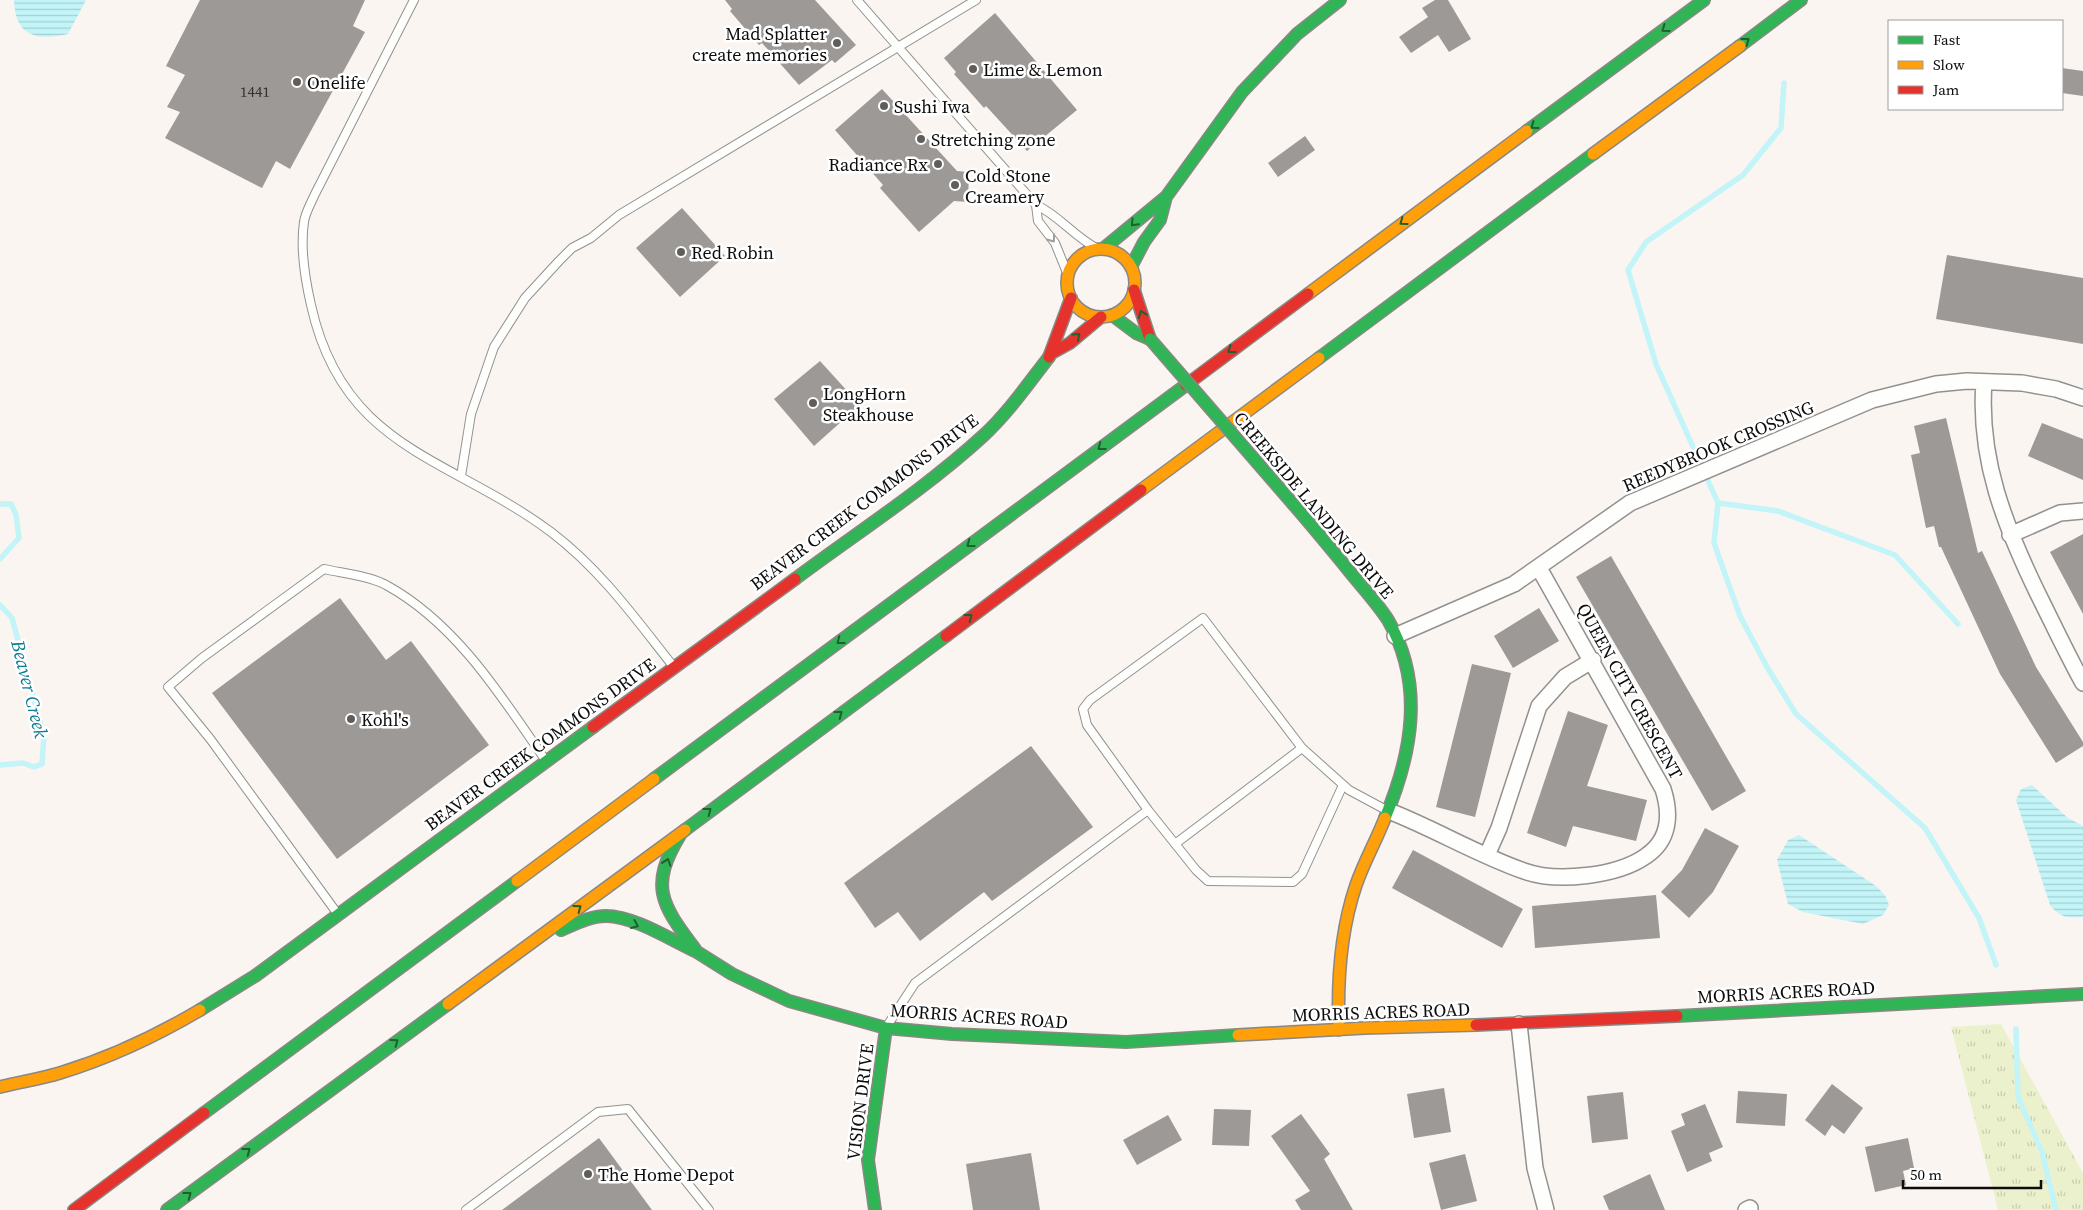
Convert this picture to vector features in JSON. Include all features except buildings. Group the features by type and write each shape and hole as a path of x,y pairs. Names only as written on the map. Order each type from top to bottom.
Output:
{"main road":[{"path":"1131,267 1144,242 1160,220 1166,197 1242,92 1297,34 1340,0"},
{"path":"69,1208 154,1150 1704,0"},
{"path":"168,1210 685,829 1801,0"},
{"path":"1101,249 1119,254 1131,267 1135,282 1134,290 1126,306 1106,316 1083,312 1071,298 1068,290 1068,275 1076,260 1090,251 1101,249 1129,229 1146,209 1166,197"},
{"name":"CREEKSIDE LANDING DRIVE","path":"1134,290 1150,339 1294,505 1375,602 1395,636 1407,676 1412,706 1412,737 1406,766 1354,890 1342,934 1338,979 1339,1030"},
{"name":"BEAVER CREEK COMMONS DRIVE","path":"0,1087 58,1074 90,1063 166,1031 255,976 674,668 963,454 1002,417 1052,353 1071,298"},
{"name":"CREEKSIDE LANDING DRIVE","path":"1106,316 1150,339"},
{"name":"BEAVER CREEK COMMONS DRIVE","path":"1052,353 1070,343 1106,316"},
{"path":"685,829 666,861 661,892 671,917 697,952"},
{"path":"524,947 579,922 609,916 697,952"},
{"name":"MORRIS ACRES ROAD","path":"697,952 732,974 788,1002 886,1028 952,1034 1126,1042 1339,1030 1519,1024 2083,994"},
{"name":"VISION DRIVE","path":"875,1210 868,1160 886,1028"}],"street":[{"name":"REEDYBROOK CROSSING","path":"1395,636 1514,584 1630,503 1872,400 1936,384 2005,381 2039,385 2083,398"},
{"path":"1984,382 1982,406 1986,452 1997,497 2010,535 2078,661 2083,683"},
{"path":"2010,535 2056,514 2072,510 2083,511"},
{"name":"QUEEN CITY CRESCENT","path":"1388,811 1526,872 1552,875 1604,874 1636,863 1649,854 1660,842 1669,818 1664,788 1593,660 1539,568"},
{"path":"1487,855 1499,828 1539,706 1565,677 1593,660"},
{"path":"1519,1024 1535,1168 1546,1210"}],"lane":[{"path":"414,0 315,194 304,220 305,273 315,324 326,356 353,399 385,432 409,449 461,476 551,532 596,571 615,591 674,668"},
{"path":"857,0 1036,205 1051,212 1072,233 1101,249"},
{"path":"461,476 471,414 494,347 525,298 572,248 590,238 619,215 976,0"},
{"path":"1036,205 1038,220 1055,243 1068,275"},
{"path":"338,915 217,748 168,687 202,658 324,569 385,584 437,621 472,660 546,761"},
{"path":"1343,785 1302,874 1293,882 1208,881 1196,870 1148,810 1086,725 1084,709 1090,700 1203,618 1302,748 1343,785 1388,811"},
{"path":"1175,844 1302,748"},
{"path":"886,1028 915,983 1148,810"},
{"path":"466,1210 598,1112 628,1108 709,1210"}],"green space":[{"path":"2001,1024 2083,1173 2083,1210 1998,1210 1951,1027"}],"water":[{"path":"14,0 86,0 68,34 47,37 30,34 23,29 18,22"},
{"path":"2032,785 2068,818 2083,826 2083,917 2061,915 2050,905 2016,800 2021,789"},
{"path":"1799,835 1876,886 1885,895 1889,905 1883,915 1863,924 1803,912 1788,904 1777,860 1788,840"}],"waterway":[{"path":"1784,83 1781,128 1743,175 1646,242 1628,270 1656,364 1718,503 1714,543 1740,616 1767,667 1796,714 1925,828 1979,918 1996,965"},
{"path":"1718,503 1778,511 1895,555 1958,624"},
{"name":"Beaver Creek","path":"0,504 11,504 16,515 19,538 0,559"},
{"name":"Beaver Creek","path":"0,605 12,618 44,736 42,764 34,767 23,763 0,765"},
{"path":"2016,1029 2018,1097 2042,1152 2056,1210"}],"traffic: fast":[{"path":"1131,267 1144,242 1160,220 1166,197 1242,92 1297,34 1340,0"},
{"path":"1527,131 1704,0"},
{"path":"1740,46 1801,0"},
{"path":"1319,358 1593,154"},
{"path":"1103,249 1166,197"},
{"path":"1112,315 1136,333 1150,339"},
{"path":"1150,339 1294,505"},
{"path":"795,579 915,492 983,436 1001,418 1049,357"},
{"path":"654,779 1186,385"},
{"path":"1294,505 1384,614 1400,644 1407,669 1410,694 1408,744 1402,769 1385,818"},
{"path":"685,830 946,636"},
{"path":"200,1010 255,976 593,727"},
{"path":"680,835 664,868 663,894 667,907 695,949"},
{"path":"204,1113 517,881"},
{"path":"561,930 594,917 617,917 640,924 697,952"},
{"path":"697,952 732,974 789,1001 886,1028 952,1034 1126,1042 1238,1035"},
{"path":"1677,1016 2083,994"},
{"path":"167,1210 448,1004"},
{"path":"875,1210 868,1160 886,1028"}],"traffic: slow":[{"path":"1593,154 1740,46"},
{"path":"1308,294 1527,131"},
{"path":"1101,249 1114,252 1125,259 1132,270 1135,283 1132,296 1125,307 1114,314 1101,317 1088,314 1077,307 1070,296 1067,283 1070,270 1077,259 1088,252 1101,249"},
{"path":"1141,490 1319,358"},
{"path":"517,881 654,779"},
{"path":"1339,1030 1339,975 1346,921 1359,876 1385,818"},
{"path":"448,1004 685,830"},
{"path":"0,1087 78,1067 149,1037 200,1010"},
{"path":"1238,1035 1365,1028 1476,1025"}],"traffic: jam":[{"path":"1134,290 1150,339"},
{"path":"1186,385 1308,294"},
{"path":"1049,357 1071,298"},
{"path":"1052,353 1070,343 1101,317"},
{"path":"946,636 1141,490"},
{"path":"593,727 795,579"},
{"path":"1476,1025 1677,1016"},
{"path":"74,1210 204,1113"}],"place":[{"name":"Mad Splatter create memories","path":"837,43"},
{"name":"Lime & Lemon","path":"973,69"},
{"name":"Onelife","path":"297,82"},
{"name":"Sushi Iwa","path":"884,106"},
{"name":"Stretching zone","path":"921,139"},
{"name":"Radiance Rx","path":"938,164"},
{"name":"Cold Stone Creamery","path":"955,185"},
{"name":"Red Robin","path":"681,252"},
{"name":"LongHorn Steakhouse","path":"813,403"},
{"name":"Kohl's","path":"351,719"},
{"name":"The Home Depot","path":"588,1174"}]}
